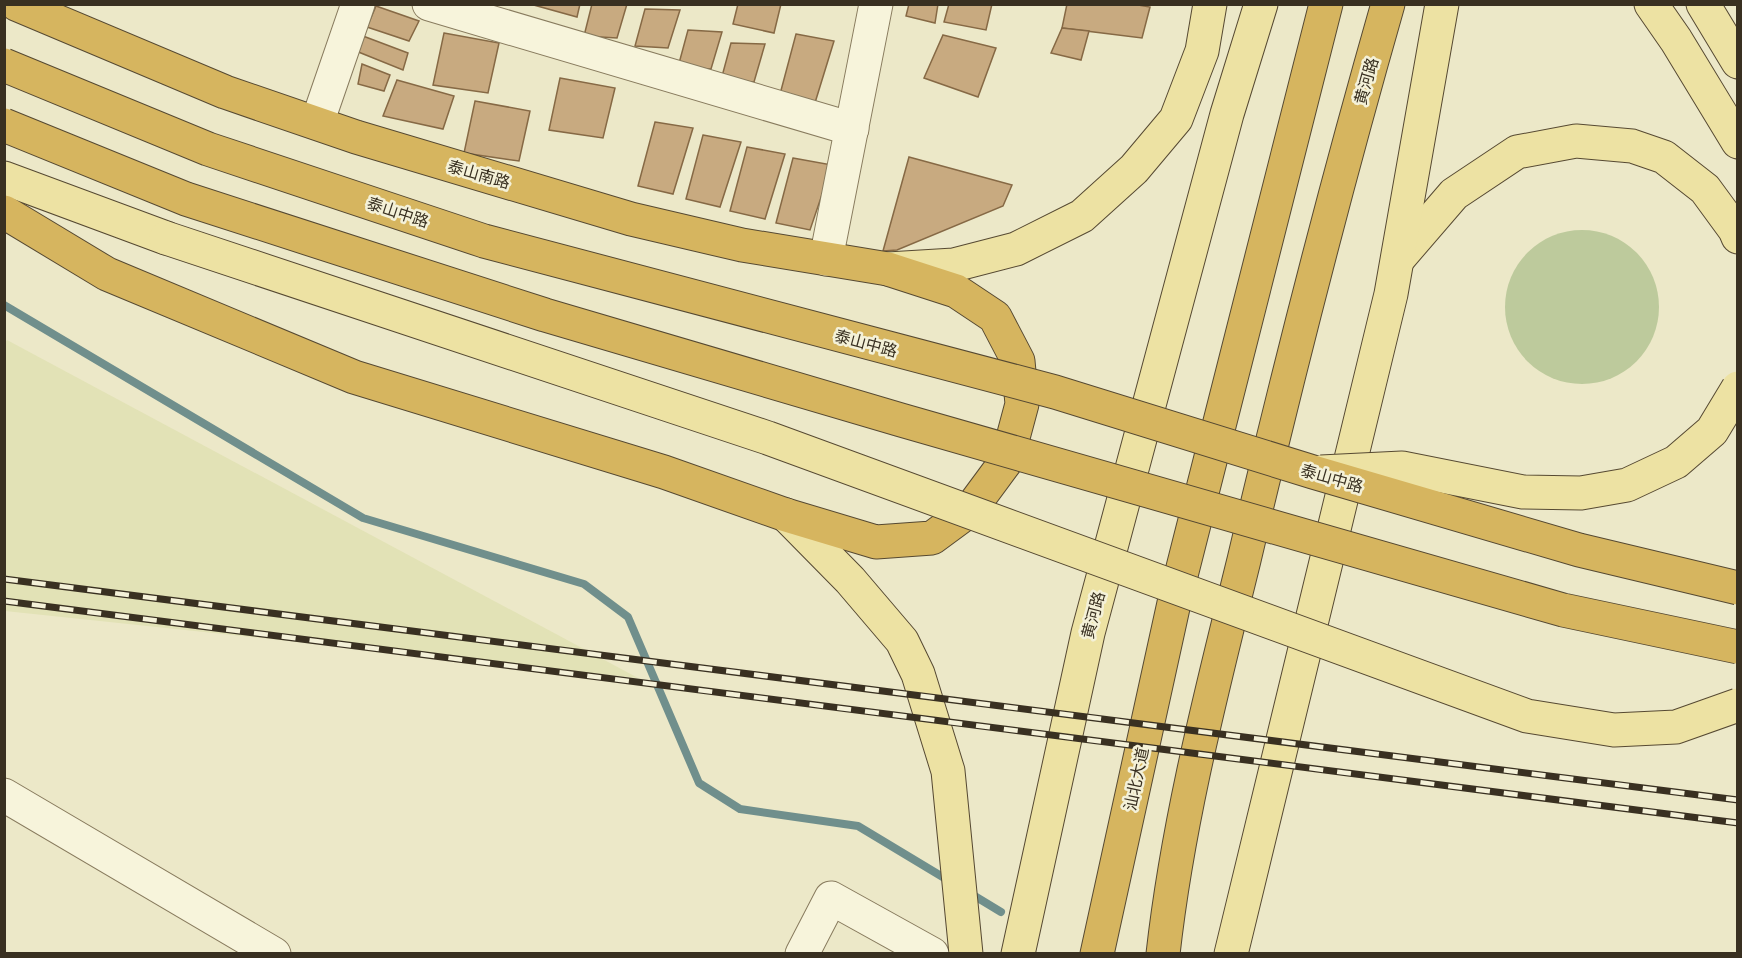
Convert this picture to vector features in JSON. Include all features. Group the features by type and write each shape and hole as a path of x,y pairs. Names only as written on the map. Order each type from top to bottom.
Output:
{"highway":[{"name":"泰山南路","path":"16,4 225,92 317,123 631,219 742,245 888,269 956,291 995,317 1018,362 1022,404 1007,459 970,510 932,538 876,542 786,515"},
{"name":"汕北大道","path":"1098,954 1174,603 1326,4"},
{"name":"黄河路","path":"1163,954 1186,807 1230,618 1303,310 1388,4"},
{"name":"泰山中路","path":"4,65 208,149 484,241 1055,393 1579,550 1737,588"},
{"path":"4,125 186,199 556,318 901,420 1563,609 1737,647"},
{"path":"4,212 108,273 354,377 664,472 786,515"}],"main road":[{"path":"888,269 954,265 1016,249 1082,216 1134,169 1176,119 1202,51 1210,4"},
{"name":"黄河路","path":"1018,954 1088,633 1227,114 1261,4"},
{"path":"1231,954 1397,260 1442,4"},
{"path":"1651,4 1676,40 1737,142"},
{"path":"1703,4 1737,62"},
{"path":"1397,260 1454,194 1517,152 1576,141 1632,146 1664,157 1705,189 1735,230 1737,237"},
{"path":"4,178 166,238 768,438 1527,716 1614,730 1676,727 1737,705"},
{"path":"1313,472 1402,468 1523,492 1581,493 1627,485 1676,462 1712,431 1737,388"},
{"path":"786,515 850,580 902,641 918,674 948,771 965,942"}],"street":[{"path":"317,123 358,4"},
{"path":"429,4 852,129"},
{"path":"826,259 876,4"},
{"path":"4,795 274,954"},
{"path":"802,954 831,898 932,954"}],"green space":[{"path":"1582,230 1611,236 1625,243 1636,253 1646,264 1653,278 1659,307 1653,336 1646,350 1636,361 1625,371 1611,378 1582,384 1553,378 1539,371 1528,361 1518,350 1511,336 1505,307 1511,278 1518,264 1528,253 1539,243 1553,236"},
{"path":"7,340 638,678 5,611 4,344"}],"building":[{"path":"530,4 580,4 577,17"},
{"path":"592,4 627,4 617,38 584,36"},
{"path":"738,4 781,4 774,33 733,24"},
{"path":"909,4 938,4 935,23 906,16"},
{"path":"949,4 992,4 986,30 944,22"},
{"path":"1067,4 1132,4 1150,7 1142,38 1062,28"},
{"path":"376,6 419,21 409,41 367,27"},
{"path":"645,9 680,10 668,48 635,46"},
{"path":"1062,28 1089,31 1081,60 1051,53"},
{"path":"688,30 722,32 711,69 678,67"},
{"path":"444,33 499,43 488,93 433,85"},
{"path":"796,34 834,41 814,106 779,98"},
{"path":"943,35 996,48 978,97 924,78"},
{"path":"363,36 408,53 403,70 356,51"},
{"path":"731,43 765,44 754,82 721,80"},
{"path":"362,64 390,75 384,91 358,84"},
{"path":"560,78 615,88 603,138 549,130"},
{"path":"397,80 454,96 443,129 383,116"},
{"path":"475,101 530,111 519,161 464,153"},
{"path":"655,122 693,128 673,194 638,186"},
{"path":"703,135 741,142 720,207 686,199"},
{"path":"747,147 785,154 765,219 730,211"},
{"path":"909,157 1012,185 1003,206 897,250 883,251"},
{"path":"793,158 832,165 810,230 776,223"}],"waterway":[{"path":"4,305 363,518 584,584 628,617 699,783 740,809 858,826 951,882"},
{"path":"968,892 1001,912"}],"railway":[{"path":"4,579 1738,800"},
{"path":"4,601 1738,823"}]}
